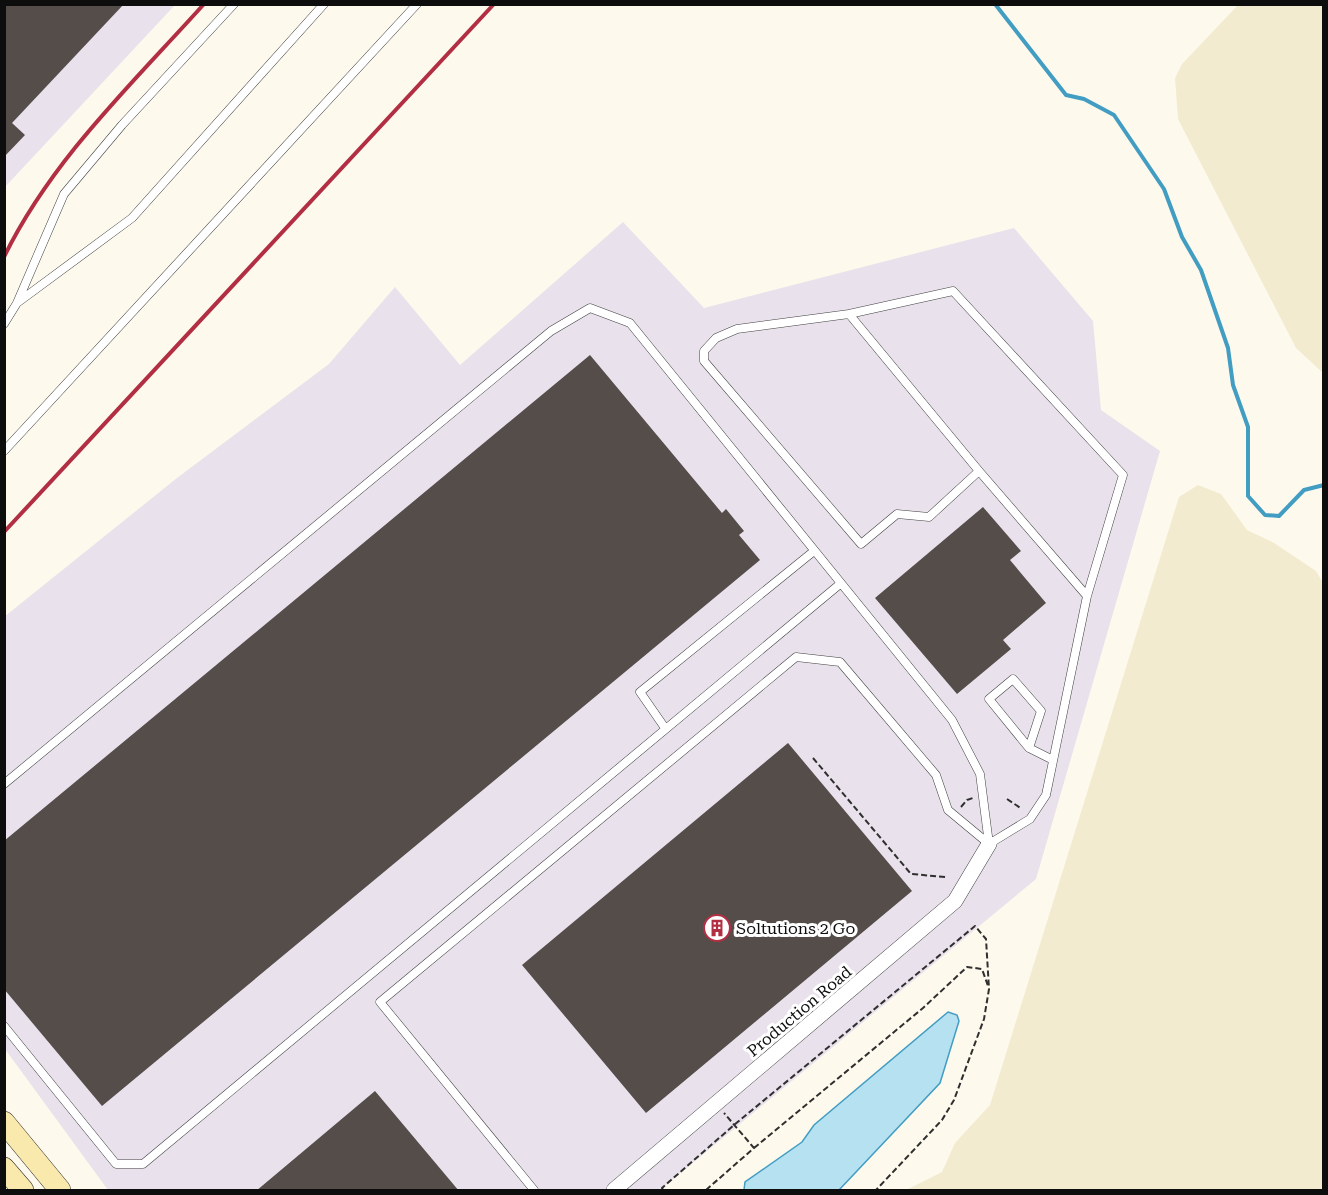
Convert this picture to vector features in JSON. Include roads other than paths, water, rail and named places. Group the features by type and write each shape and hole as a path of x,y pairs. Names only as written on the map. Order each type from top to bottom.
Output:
{"main road":[{"path":"4,1122 60,1191"},
{"path":"4,1168 23,1191"}],"street":[{"name":"Production Road","path":"614,1191 955,901 989,844"}],"lane":[{"path":"4,324 17,303 64,194 122,125 234,4"},
{"path":"17,303 132,218 324,4"},
{"path":"4,451 417,4"},
{"path":"979,471 929,517 897,514 861,544 704,361 704,351 716,338 737,329 849,314 953,291 1123,475 1087,596 1046,795 1030,819 989,844"},
{"path":"4,784 551,331 590,308 630,323 952,720 980,774 989,844"},
{"path":"849,314 979,471 1087,596"},
{"path":"665,728 640,692 814,551"},
{"path":"4,1026 116,1164 143,1164 840,584"},
{"path":"534,1191 380,1002 796,657 840,662 936,775 948,810 989,844"},
{"path":"1029,748 1041,711 1013,679 989,699 1029,748 1053,760"}],"water":[{"path":"948,1012 957,1015 959,1021 940,1083 839,1190 744,1190 745,1182 802,1142 814,1125"}],"waterway":[{"path":"995,4 1066,95 1084,99 1114,115 1164,189 1182,237 1201,270 1228,348 1233,385 1248,427 1248,496 1265,515 1279,516 1304,490 1324,485"}],"railway":[{"path":"4,257 23,221 69,155 122,93 204,4"},
{"path":"4,532 494,4"}],"place":[{"name":"Soltutions 2 Go","path":"717,928"}]}
